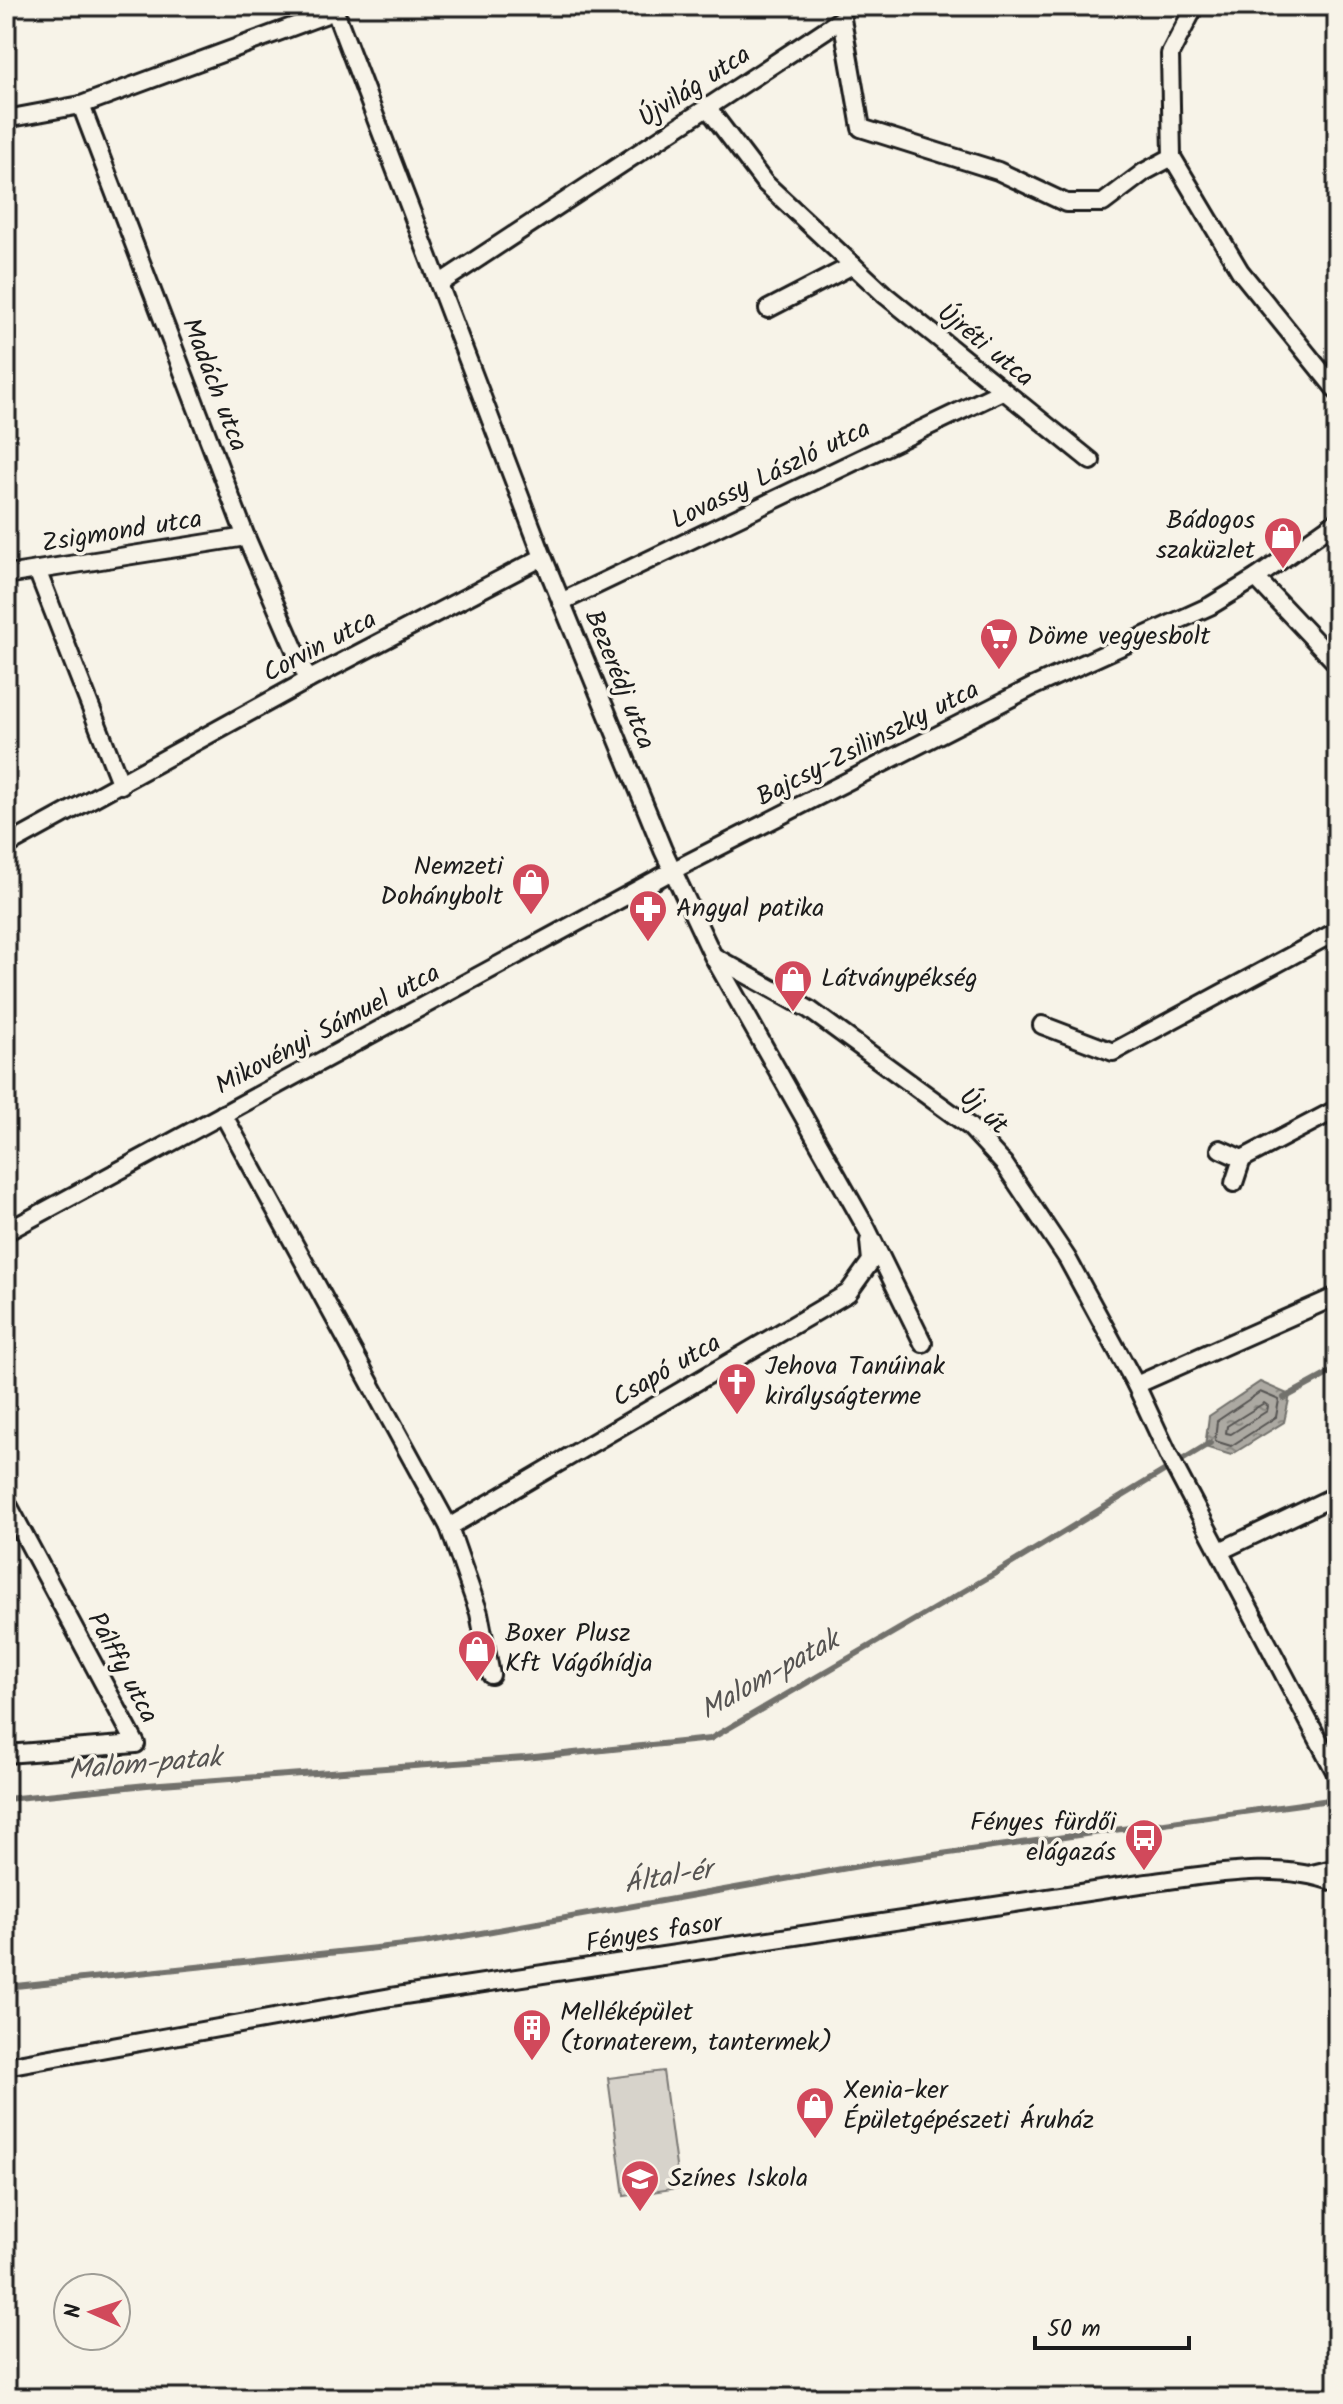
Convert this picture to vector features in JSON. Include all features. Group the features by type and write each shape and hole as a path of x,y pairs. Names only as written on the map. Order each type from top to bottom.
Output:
{"street":[{"path":"1195,6 1170,54 1172,157 1240,271 1337,391"},
{"path":"6,119 81,105 334,8"},
{"name":"Bezerédj utca","path":"334,8 543,557 672,871 713,956 867,1229 923,1343"},
{"name":"Újvilág utca","path":"439,284 842,19 861,128 998,171 1066,203 1103,203 1144,172 1172,157"},
{"name":"Madách utca","path":"81,105 246,537 308,680"},
{"name":"Újréti utca","path":"707,107 764,182 885,295 1091,461"},
{"path":"768,309 853,265"},
{"name":"Lovassy László utca","path":"561,602 1002,391"},
{"name":"Bajcsy-Zsilinszky utca","path":"672,871 1032,687 1210,606 1337,521"},
{"name":"Zsigmond utca","path":"6,575 246,537"},
{"name":"Corvin utca","path":"6,846 308,680 543,557"},
{"path":"37,570 121,785"},
{"path":"1256,578 1337,664"},
{"name":"Mikovényi Sámuel utca","path":"6,1232 672,871"},
{"path":"1042,1025 1113,1052 1337,931"},
{"name":"Új út","path":"713,956 810,1010 969,1126 1004,1164 1067,1258 1337,1775"},
{"path":"1234,1183 1242,1159 1337,1109"},
{"path":"223,1114 449,1527 479,1613 491,1675"},
{"path":"1220,1149 1242,1159"},
{"name":"Csapó utca","path":"449,1527 848,1293 871,1261 867,1229"},
{"path":"1136,1385 1337,1296"},
{"path":"1220,1551 1337,1495"},
{"name":"Pálffy utca","path":"6,1501 136,1744 6,1754"},
{"name":"Fényes fasor","path":"1312,1874 1337,1868"},
{"name":"Fényes fasor","path":"6,2066 391,1997 1147,1883 1270,1871 1312,1874 1337,1883"}],"shaded area":[{"path":"663,2071 679,2188 624,2196 608,2078"}],"water":[{"path":"1260,1382 1290,1395 1284,1422 1231,1455 1205,1447 1209,1416"}],"waterway":[{"name":"Malom-patak","path":"1284,1398 1337,1369"},
{"name":"Malom-patak","path":"6,1799 147,1785 525,1758 710,1739 999,1571 1210,1443"},
{"name":"Által-ér","path":"6,1987 424,1943 870,1864 1337,1799"}],"place":[{"name":"Bádogos szaküzlet","path":"1283,570"},
{"name":"Döme vegyesbolt","path":"999,671"},
{"name":"Nemzeti Dohánybolt","path":"531,916"},
{"name":"Angyal patika","path":"648,943"},
{"name":"Látványpékség","path":"793,1013"},
{"name":"Jehova Tanúinak királyságterme","path":"737,1416"},
{"name":"Boxer Plusz Kft Vágóhídja","path":"477,1683"},
{"name":"Fényes fürdői elágazás","path":"1144,1872"},
{"name":"Melléképület (tornaterem, tantermek)","path":"532,2062"},
{"name":"Xenia-ker Épületgépészeti Áruház","path":"815,2140"},
{"name":"Színes Iskola","path":"640,2213"}]}
